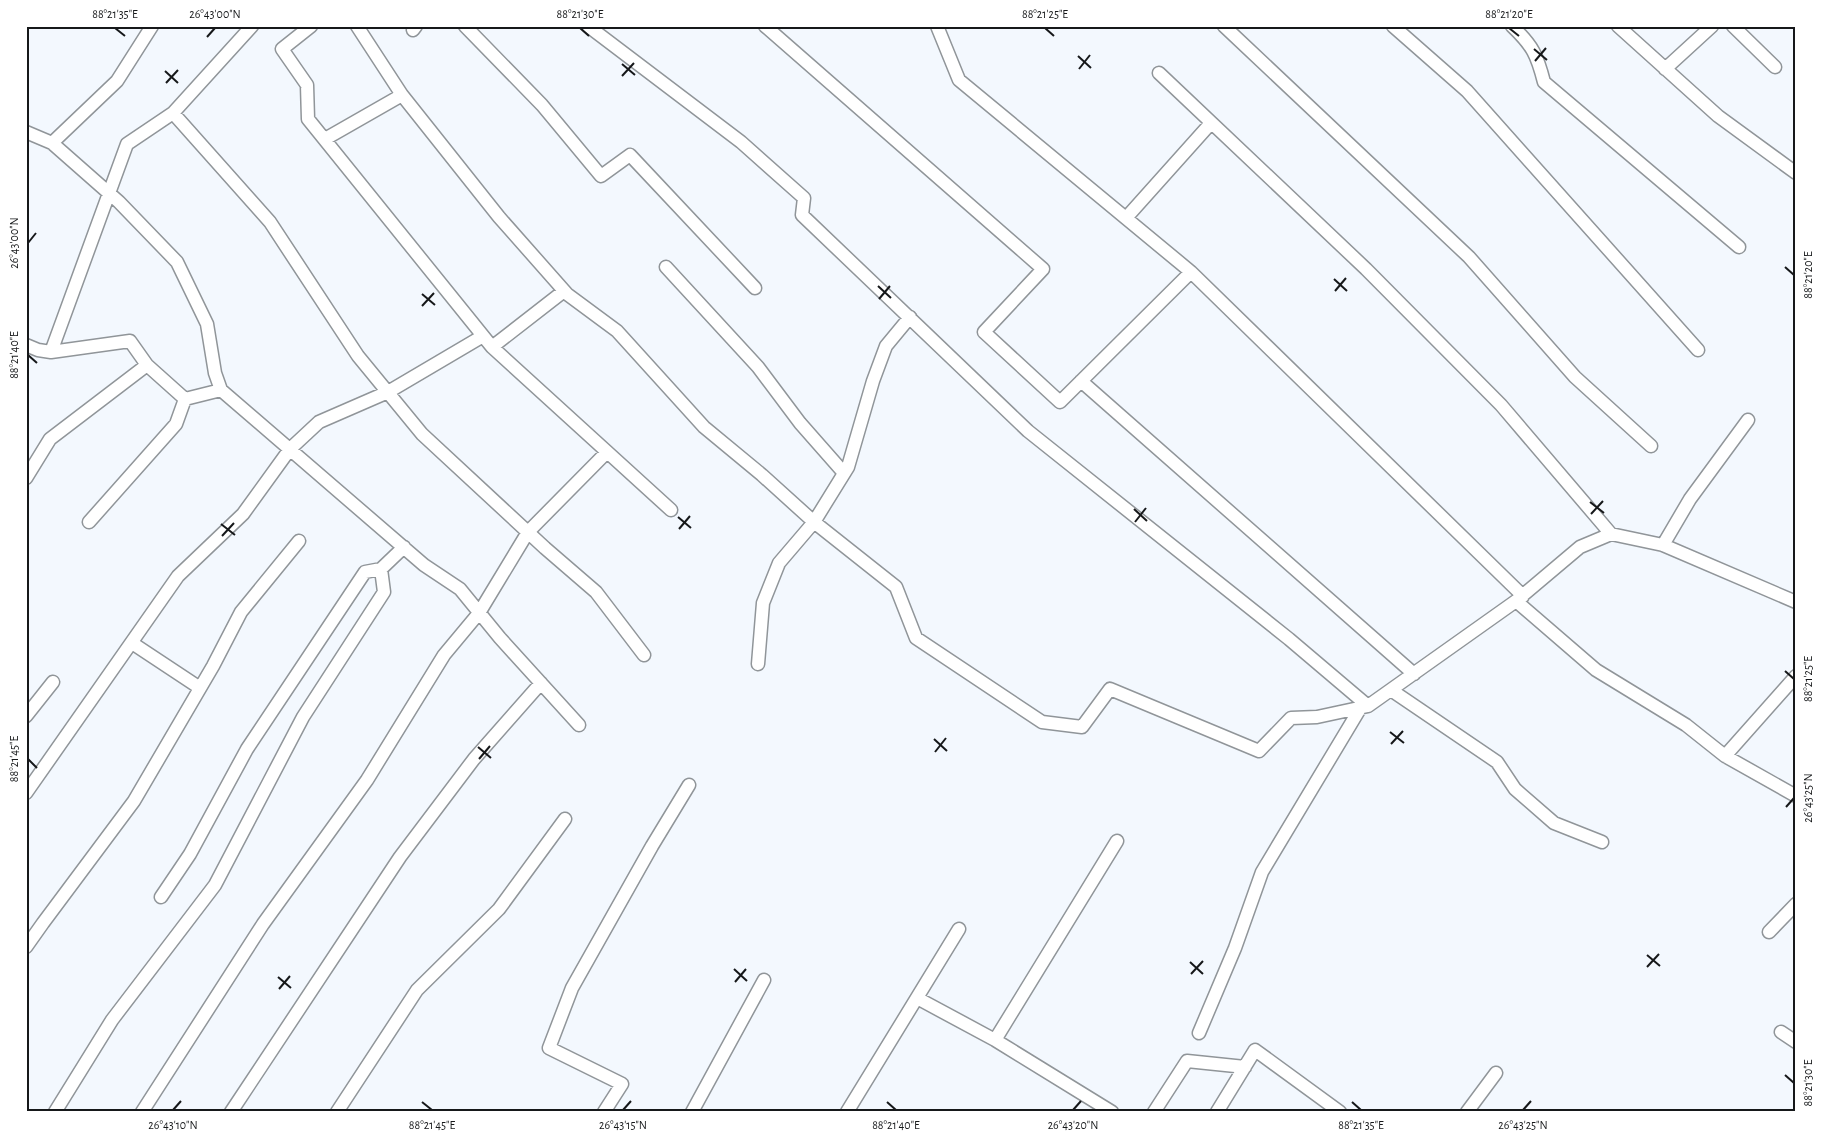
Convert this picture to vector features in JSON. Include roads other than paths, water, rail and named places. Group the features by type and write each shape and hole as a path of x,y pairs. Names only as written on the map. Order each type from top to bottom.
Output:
{"street":[{"path":"52,143 117,81 152,26"},
{"path":"51,352 127,144 173,113 252,26"},
{"path":"311,26 282,49 308,85 308,119 492,347 671,510"},
{"path":"357,26 402,95 499,217 564,291 617,331 704,427 762,474 814,522 896,587 916,638 1042,722 1082,726 1110,689 1259,752 1291,718 1317,716 1365,707 1520,598 1580,547 1611,534 1663,545 1796,602"},
{"path":"465,26 542,105 602,176 630,155 756,288"},
{"path":"588,26 741,142 804,198 802,215 1028,431 1289,638 1365,707"},
{"path":"765,26 1043,269 984,332 1060,402 1192,272"},
{"path":"937,26 959,80 1192,272 1520,598 1596,670 1686,725 1725,756 1796,796"},
{"path":"1224,26 1469,258 1575,377 1651,446"},
{"path":"1393,26 1467,91 1698,350"},
{"path":"1512,26 1526,39 1538,59 1544,82 1739,247"},
{"path":"1618,26 1718,116 1796,173"},
{"path":"1665,69 1712,26"},
{"path":"1733,26 1775,67"},
{"path":"1159,74 1366,269 1501,405 1611,534"},
{"path":"325,139 402,95"},
{"path":"173,113 270,222 358,356 422,434 596,592 644,655"},
{"path":"1126,218 1210,123"},
{"path":"26,132 52,143 109,193 177,262 207,324 215,373 221,390 424,565 460,589 578,725"},
{"path":"666,268 758,368 800,423 844,473"},
{"path":"492,347 564,291"},
{"path":"758,664 763,603 779,563 814,522 848,467 886,346 910,317"},
{"path":"26,793 178,576 243,514 290,449 319,422 388,392 483,336"},
{"path":"26,345 38,350 51,352 130,341 146,365 186,399"},
{"path":"26,478 50,439 146,365"},
{"path":"1081,381 1414,674"},
{"path":"186,399 221,390"},
{"path":"89,522 176,424 186,399"},
{"path":"1663,545 1690,499 1748,420"},
{"path":"142,1112 263,924 367,780 444,655 479,613 528,532 607,452"},
{"path":"26,947 134,801 200,688 241,612 299,542"},
{"path":"160,897 190,854 247,749 365,572 381,569 404,547"},
{"path":"55,1112 112,1020 215,885 303,717 384,592 381,569"},
{"path":"132,642 200,688"},
{"path":"1725,756 1796,676"},
{"path":"26,716 53,682"},
{"path":"231,1112 400,857 474,759 541,683"},
{"path":"1391,690 1498,762 1515,789 1554,823 1602,842"},
{"path":"1199,1033 1235,948 1262,872 1365,707"},
{"path":"604,1112 622,1084 549,1048 572,988 652,846 689,785"},
{"path":"337,1112 417,990 499,909 565,820"},
{"path":"994,1040 1117,841"},
{"path":"1770,932 1796,904"},
{"path":"847,1112 958,929"},
{"path":"692,1112 764,980"},
{"path":"917,998 994,1040 1112,1112"},
{"path":"1781,1032 1796,1042"},
{"path":"1216,1112 1256,1050 1340,1112"},
{"path":"1154,1112 1186,1061 1245,1067"},
{"path":"1467,1112 1496,1073"}]}
